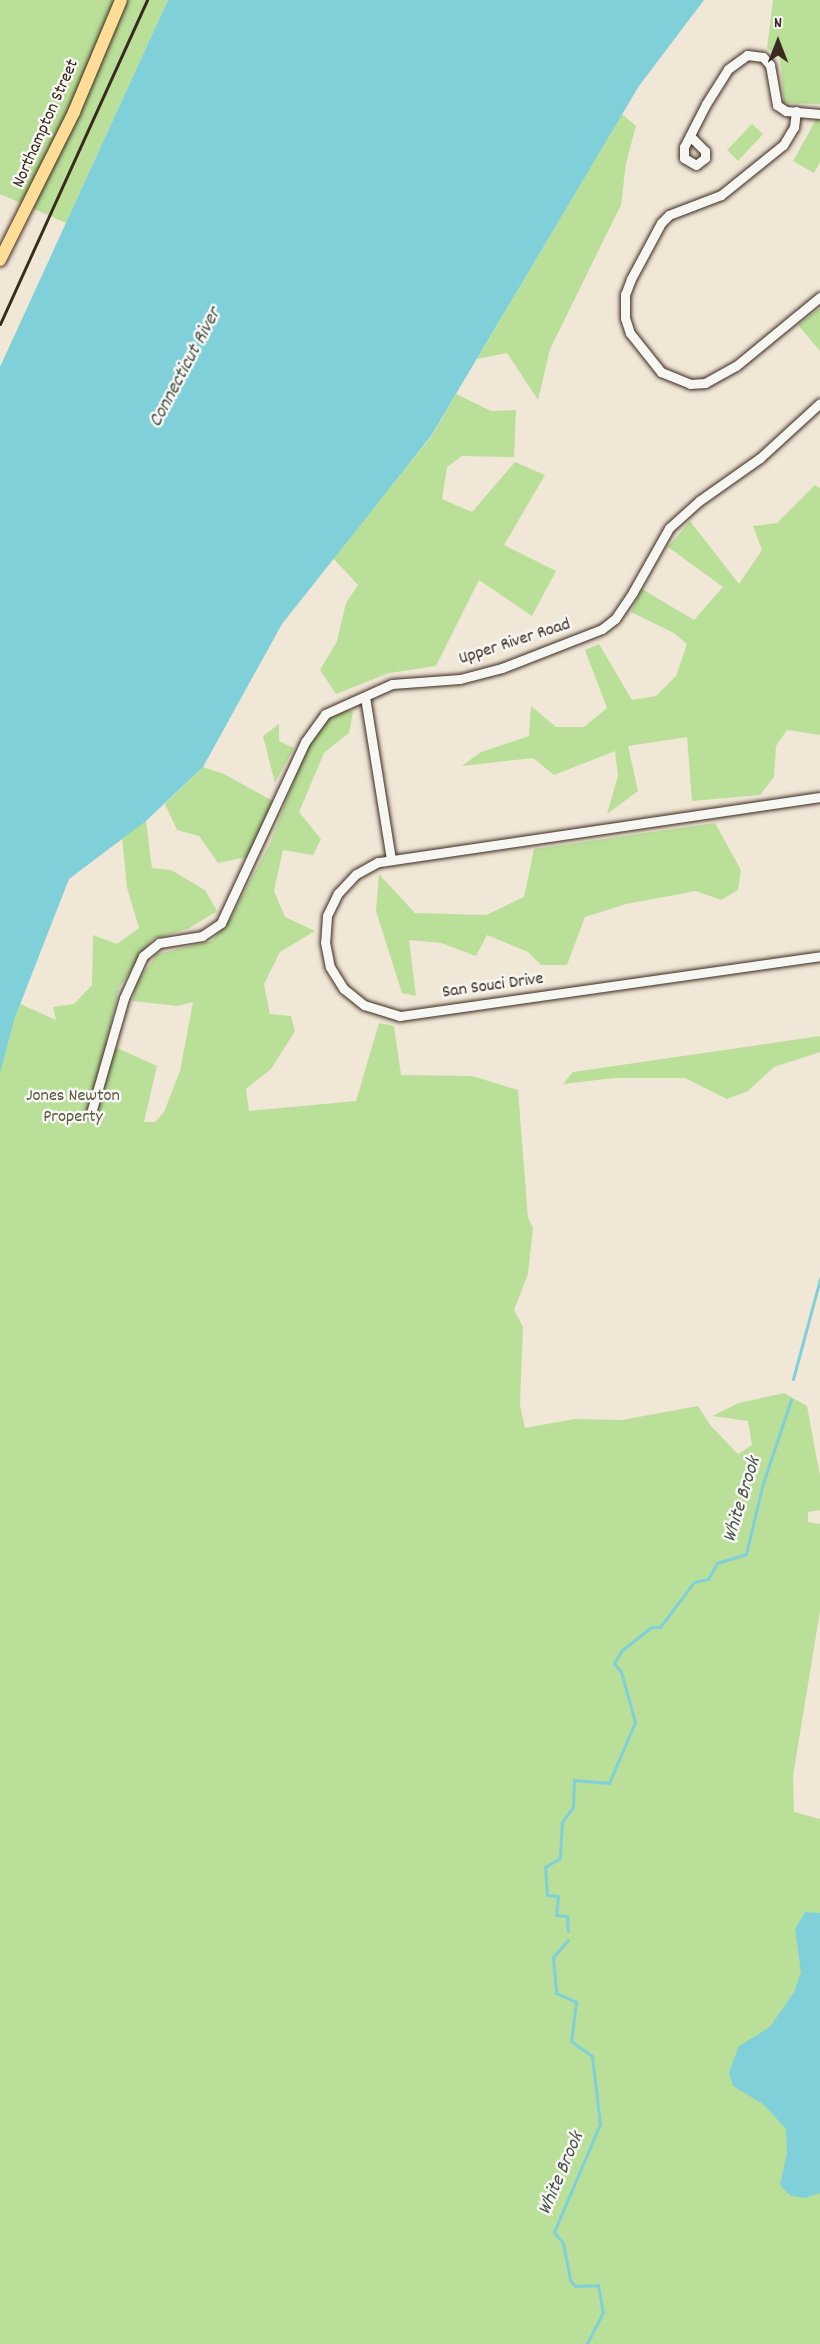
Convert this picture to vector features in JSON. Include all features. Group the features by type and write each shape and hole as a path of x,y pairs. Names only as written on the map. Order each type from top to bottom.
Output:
{"main road":[{"name":"Northampton Street","path":"0,260 74,112 121,0"}],"street":[{"path":"690,136 728,69 747,55 763,57 770,65 777,105 796,111 820,114"},
{"path":"796,111 794,127 783,146 722,195 669,214 661,223 631,279 625,295 625,318 630,333 661,372 690,384 705,383 736,366 820,297"},
{"name":"Upper River Road","path":"91,1113 124,998 143,956 159,943 202,936 221,923 315,724 338,705 405,681 460,679 502,668 602,629 615,619 633,592 669,528 699,501 760,458 820,403"},
{"path":"365,697 391,859"},
{"name":"San Souci Drive","path":"820,796 391,859 367,867 346,883 329,910 325,942 330,967 344,989 364,1005 388,1015 413,1016 820,956"}],"green space":[{"path":"0,0 168,0 66,223 0,194"},
{"path":"773,0 820,0 820,104 784,103 780,58 767,48"},
{"path":"622,114 636,126 626,163 621,205 550,349 538,400 507,353 477,359"},
{"path":"817,118 820,120 820,162 814,173 793,161"},
{"path":"752,124 763,134 738,161 727,150"},
{"path":"820,308 820,351 798,325"},
{"path":"456,394 491,411 516,410 514,457 462,456 447,467 442,499 472,512 515,462 545,475 504,545 556,571 532,616 479,580 436,666 389,673 336,694 320,670 337,641 346,603 358,585 333,558 431,437"},
{"path":"815,485 820,488 820,735 787,730 776,746 774,777 760,795 692,801 687,737 628,746 638,791 607,814 618,776 615,751 554,775 533,758 462,766 481,752 529,736 531,706 556,727 584,727 607,708 585,650 599,644 632,700 656,696 676,676 687,644 674,633 631,612 642,589 694,620 723,587 668,547 690,521 739,584 762,550 753,526 777,523"},
{"name":"Jones Newton Property","path":"341,709 353,712 349,733 324,753 299,812 321,839 313,855 283,850 274,891 285,917 315,931 280,952 264,984 270,1014 291,1016 295,1031 271,1069 246,1089 249,1111 356,1101 379,1023 394,1026 401,1075 472,1076 518,1090 528,1218 533,1228 528,1274 514,1310 523,1327 520,1405 525,1428 575,1419 622,1420 698,1406 711,1426 738,1454 752,1445 748,1421 712,1416 739,1403 784,1393 807,1406 820,1476 820,1510 808,1512 808,1522 820,1524 820,1611 793,1776 794,1812 820,1819 820,2344 0,2344 0,1008 5,997 56,1020 53,1007 74,1004 92,985 93,935 117,944 139,928 127,888 122,836 146,821 152,868 171,870 205,890 217,911 188,929 152,939 119,988 106,1043 157,1066 144,1122 155,1122 164,1112 180,1071 193,1002 177,1006 132,1001 138,981 157,954 212,941 230,919 270,843 302,759 320,723"},
{"path":"279,724 279,741 294,748 275,783 263,736"},
{"path":"203,767 224,774 273,801 247,857 218,863 199,836 177,830 165,804"},
{"path":"715,823 741,870 738,890 721,900 696,891 626,904 585,917 567,965 541,965 528,952 487,935 476,956 441,943 409,940 416,996 402,993 376,911 379,874 415,913 486,915 524,897 534,849"},
{"path":"820,1036 820,1052 774,1067 748,1091 727,1099 685,1078 614,1078 563,1084 573,1072"}],"water":[{"name":"Connecticut River","path":"168,0 704,0 639,86 431,436 282,624 203,767 146,821 69,879 14,1020 0,1073 0,367"},
{"path":"805,1912 820,1913 820,2193 805,2198 791,2196 780,2185 787,2153 786,2129 763,2104 733,2086 729,2072 739,2046 770,2027 794,1992 801,1972 795,1929"}],"waterway":[{"name":"White Brook","path":"793,1379 820,1279"},
{"name":"White Brook","path":"568,1931 567,1916 556,1915 558,1896 547,1895 545,1867 560,1858 562,1822 573,1807 574,1780 609,1783 635,1722 621,1672 614,1663 622,1650 651,1627 660,1627 694,1582 708,1579 717,1563 746,1554 763,1483 791,1400"},
{"name":"White Brook","path":"568,1940 553,1957 556,1993 576,2002 571,2041 592,2056 600,2124 554,2232 563,2243 570,2280 575,2286 598,2285 603,2312 587,2344"}],"railway":[{"path":"0,324 147,0"}]}
